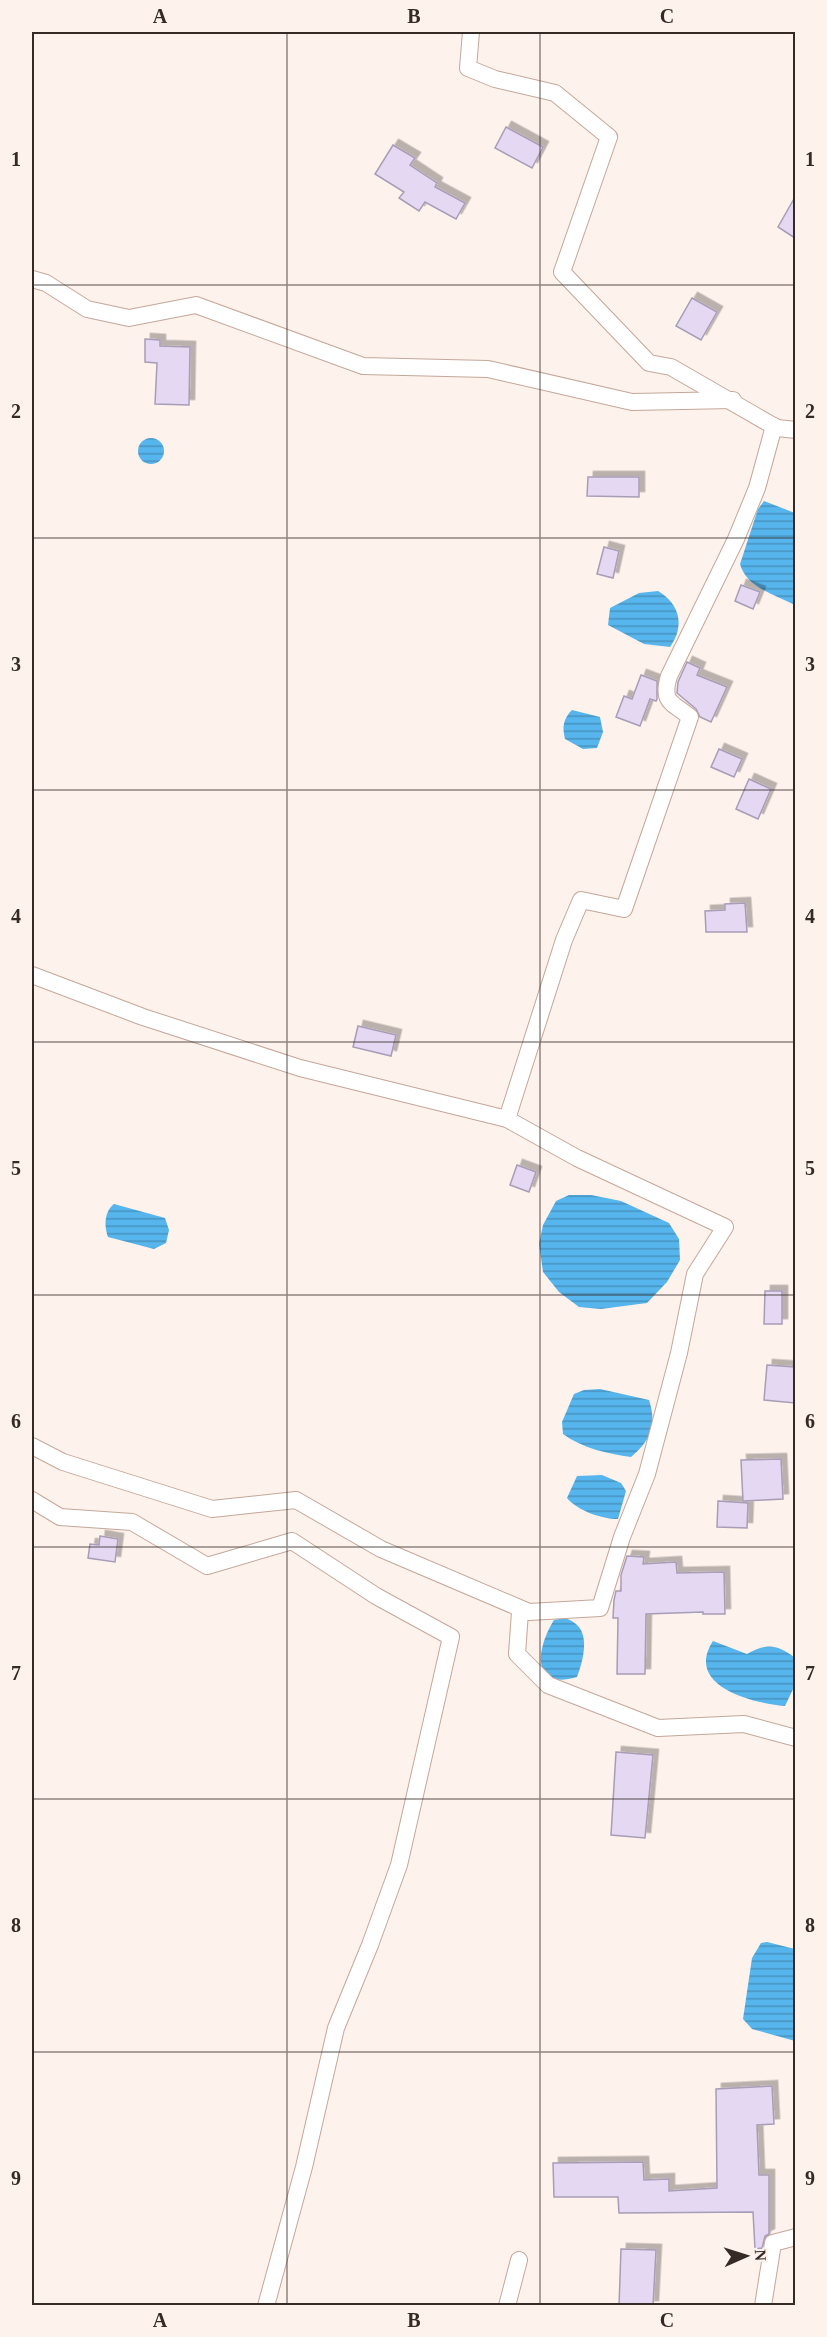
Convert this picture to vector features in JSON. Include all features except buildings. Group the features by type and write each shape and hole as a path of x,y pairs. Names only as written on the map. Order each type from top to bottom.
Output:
{"street":[{"path":"471,32 468,68 495,79 555,93 609,137 562,272 649,363 670,367 733,400 774,426 795,430"},
{"path":"32,279 46,283 87,309 129,318 196,305 363,366 488,369 632,402 733,400"},
{"path":"507,1119 564,940 581,900 624,909 690,717 669,702 665,691 669,676 736,539 757,488 774,426"},
{"path":"32,975 143,1017 300,1068 507,1119 578,1158 725,1227 696,1274 679,1353 647,1474 622,1537 600,1608 520,1612 517,1654 548,1685 658,1728 744,1724 795,1738"},
{"path":"32,1446 63,1462 212,1509 296,1500 381,1549 529,1612"},
{"path":"32,1500 60,1517 132,1522 207,1566 292,1541 376,1596 451,1637 399,1865 336,2028 304,2168 266,2306"},
{"path":"763,2306 772,2243 795,2237"},
{"path":"507,2306 519,2260"}],"water":[{"path":"151,438 160,442 164,451 160,460 151,464 142,460 138,451 142,442"},
{"path":"764,501 795,513 795,605 770,594 748,579 740,564 758,509"},
{"path":"658,591 671,602 678,616 678,631 670,647 644,644 608,625 610,608 639,593"},
{"path":"572,710 600,717 603,732 597,748 583,749 565,739 564,723"},
{"path":"569,1195 591,1195 621,1201 669,1223 679,1239 680,1260 667,1282 647,1303 601,1309 579,1307 559,1292 543,1272 539,1244 543,1225 556,1201"},
{"path":"114,1204 165,1218 169,1230 166,1243 154,1249 108,1237 106,1219 108,1211"},
{"path":"600,1389 649,1400 652,1417 650,1432 648,1438 631,1457 596,1450 563,1434 562,1422 574,1394 584,1390"},
{"path":"602,1475 621,1483 626,1491 618,1519 605,1518 591,1513 577,1507 567,1498 577,1476"},
{"path":"564,1618 579,1627 583,1634 584,1651 577,1677 562,1680 551,1678 544,1672 541,1654 554,1620"},
{"path":"713,1641 747,1654 760,1648 777,1647 794,1657 795,1685 785,1706 740,1696 714,1681 707,1670 706,1657"},
{"path":"767,1942 795,1949 795,2041 752,2029 743,2019 752,1958 761,1943"}]}
